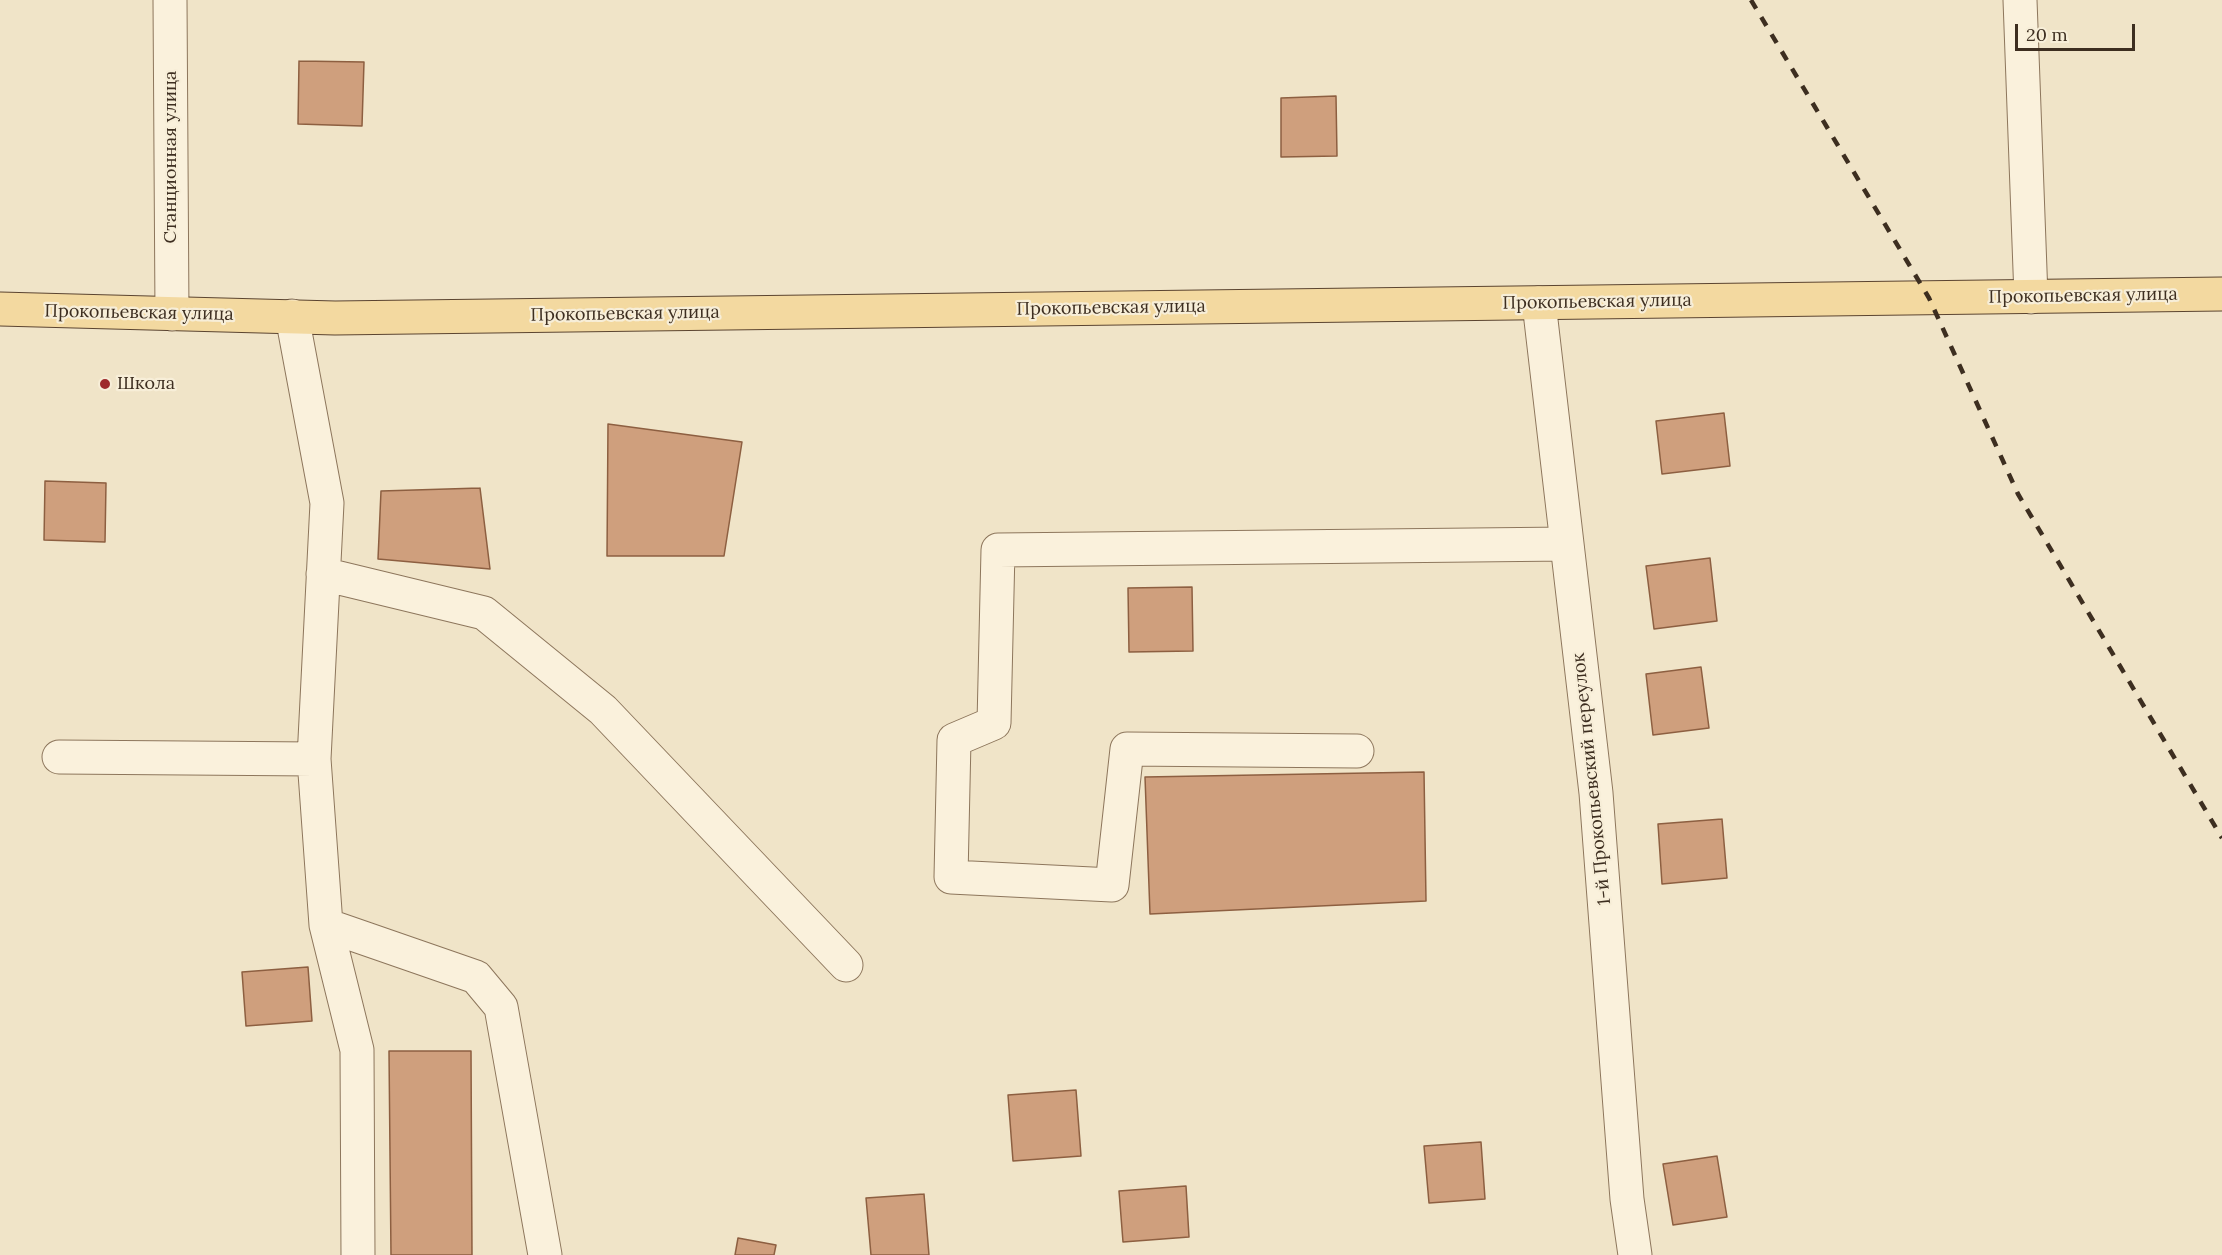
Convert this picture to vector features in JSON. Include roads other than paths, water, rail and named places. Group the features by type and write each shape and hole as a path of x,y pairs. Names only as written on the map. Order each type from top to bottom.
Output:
{"main road":[{"name":"Прокопьевская улица","path":"0,309 335,318 2222,294"}],"street":[{"name":"Станционная улица","path":"170,0 172,314"},
{"path":"2020,0 2031,297"},
{"name":"1-й Прокопьевский переулок","path":"1539,303 1596,793 1627,1199 1629,1254"},
{"path":"292,316 327,502 314,759 326,925 357,1050 358,1255"},
{"path":"1357,751 1127,749 1112,885 951,877 954,740 994,723 998,550 1567,544"},
{"path":"323,574 484,613 603,710 846,964"},
{"path":"59,757 314,759"},
{"path":"326,925 476,977 501,1007 545,1255"}],"railway":[{"path":"1751,0 1929,298 2018,494 2222,838"}],"place":[{"name":"Школа","path":"105,384"}]}
